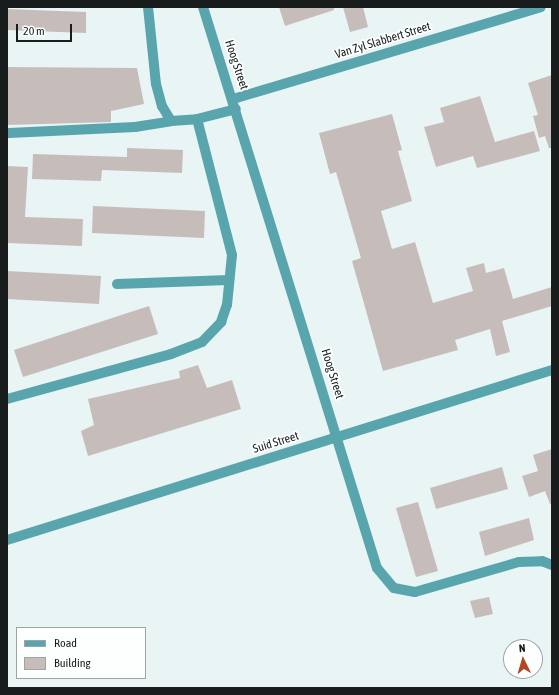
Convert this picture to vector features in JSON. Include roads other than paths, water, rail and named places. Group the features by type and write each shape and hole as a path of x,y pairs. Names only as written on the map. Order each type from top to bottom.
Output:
{"street":[{"path":"148,7 156,84 162,106 171,121"},
{"name":"Hoog Street","path":"203,7 235,104 377,568 394,588 415,592 519,562 551,563"},
{"name":"Van Zyl Slabbert Street","path":"9,133 136,127 171,121 197,119 235,104 540,7"},
{"path":"7,399 171,354 202,342 221,322 227,305 232,255 227,228 197,119"},
{"path":"117,284 229,280"},
{"name":"Suid Street","path":"7,540 552,370"}]}
